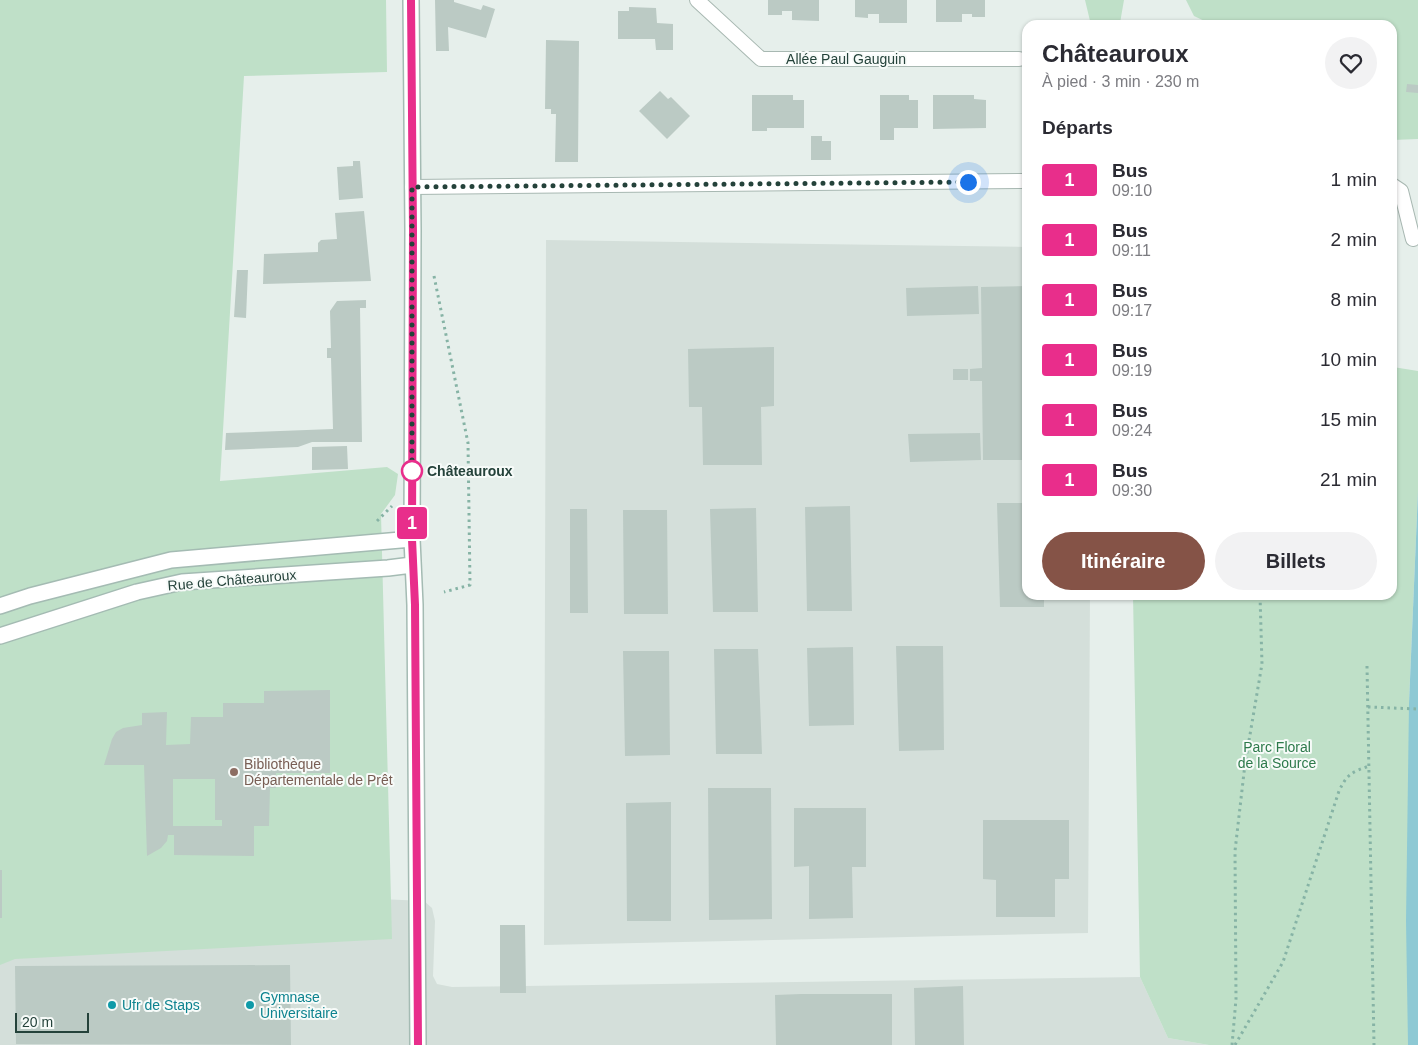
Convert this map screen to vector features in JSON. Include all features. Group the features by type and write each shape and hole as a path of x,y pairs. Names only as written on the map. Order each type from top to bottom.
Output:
{"main road":[{"path":"412,0 412,565 415,624 418,1045"},
{"name":"Rue de Châteauroux","path":"0,606 30,596 171,560 412,539"},
{"name":"Rue de Châteauroux","path":"0,636 137,592 182,582 412,565"}],"lane":[{"name":"Allée Paul Gauguin","path":"697,0 761,60 1019,59"},
{"path":"412,187 1022,181"},
{"path":"1397,188 1401,191 1413,239"}],"path":[{"path":"433,271 468,443 470,585 444,592"},
{"path":"1233,1045 1236,1000 1235,851 1245,764 1262,664 1260,600"},
{"path":"1367,666 1374,1045"},
{"path":"1368,707 1418,709"},
{"path":"1233,1045 1284,962 1338,791 1346,777 1369,766"}],"shaded area":[{"path":"546,240 1022,247 1022,600 1090,600 1088,933 544,945"},
{"path":"380,899 424,901 432,908 435,921 433,976 437,984 452,987 1140,977 1168,1038 1209,1045 0,1045 0,923"}],"green space":[{"path":"0,0 386,0 387,72 244,76 220,481 387,467 398,474 395,495 381,514 392,939 15,959 0,965"},
{"path":"1085,0 1124,0 1121,20 1090,20"},
{"path":"1186,0 1418,0 1418,139 1397,140 1397,20 1202,20 1194,16"},
{"name":"Parc Floral de la Source","path":"1397,368 1418,371 1418,491 1409,702 1418,703 1418,1045 1209,1045 1168,1038 1140,977 1133,600 1397,600"}],"water":[{"path":"1418,491 1418,1045 1408,1045 1406,921 1409,703"}],"building":[{"path":"435,0 454,0 454,2 481,10 483,5 495,9 486,38 448,27 449,51 436,51"},
{"path":"768,0 819,0 819,21 792,20 792,11 782,11 782,15 768,15"},
{"path":"855,0 907,0 907,23 879,23 879,14 868,14 868,18 855,17"},
{"path":"936,0 985,0 985,17 972,17 972,14 962,14 962,22 936,22"},
{"path":"629,7 656,8 657,23 673,24 673,50 656,50 655,39 618,39 618,11 629,11"},
{"path":"546,40 579,41 578,162 555,162 556,114 551,114 551,109 545,109"},
{"path":"1407,84 1418,85 1418,93 1406,92"},
{"path":"660,91 668,99 671,97 690,116 667,139 639,111"},
{"path":"752,95 793,95 793,100 804,100 804,128 767,128 767,131 752,131"},
{"path":"880,95 909,95 909,100 918,100 918,128 894,128 894,140 880,140"},
{"path":"933,95 974,95 974,99 986,100 986,128 933,129"},
{"path":"811,136 822,136 822,141 831,141 831,160 811,160"},
{"path":"353,161 360,161 363,198 339,200 337,167 353,166"},
{"path":"364,211 371,281 263,284 264,254 318,252 318,243 321,240 337,239 335,213"},
{"path":"237,270 248,270 246,318 234,317"},
{"path":"978,286 979,314 907,316 906,288"},
{"path":"1022,286 1022,460 983,460 982,381 970,381 970,369 982,368 981,287"},
{"path":"366,300 366,308 360,308 362,442 312,442 298,447 225,450 226,433 333,429 331,358 327,358 327,348 331,348 330,311 337,301"},
{"path":"774,347 774,406 761,407 762,465 703,465 702,407 689,407 688,349"},
{"path":"953,369 968,369 968,380 953,380"},
{"path":"980,433 981,460 910,462 908,434"},
{"path":"347,446 348,469 312,470 312,447"},
{"path":"997,503 1022,503 1022,600 1044,600 1044,607 1000,607"},
{"path":"850,506 852,611 807,611 805,507"},
{"path":"756,508 758,612 713,612 710,509"},
{"path":"570,509 587,509 588,613 570,613"},
{"path":"623,510 667,510 668,614 624,614"},
{"path":"896,646 943,646 944,750 899,751"},
{"path":"853,647 854,725 809,726 807,648"},
{"path":"714,649 758,649 762,754 716,754"},
{"path":"623,651 669,651 670,755 625,756"},
{"name":"Bibliothèque Départementale de Prêt","path":"330,690 330,773 276,773 276,788 270,788 269,826 254,826 254,856 174,855 174,835 168,835 167,841 161,848 147,856 144,765 104,765 116,732 123,728 142,725 142,713 167,712 166,745 190,744 191,717 223,717 223,703 264,703 264,691","holes":["173,779 215,779 215,820 222,820 222,826 173,826"]},
{"path":"708,788 771,788 772,919 709,920"},
{"path":"671,802 671,921 627,921 626,803"},
{"path":"794,808 866,808 866,867 852,867 853,918 809,919 809,866 794,867"},
{"path":"983,820 1069,820 1069,879 1055,879 1055,917 996,917 996,880 983,879"},
{"path":"0,870 2,870 2,918 0,918"},
{"path":"500,925 525,925 526,993 500,993"},
{"name":"Ufr de Staps","path":"290,965 291,1045 16,1044 15,966"},
{"path":"963,986 964,1045 915,1045 914,988"},
{"path":"892,994 892,1045 776,1045 775,995"}],"bus line":[{"name":"1","path":"411,0 413,162 412,565 415,605 418,1045"}],"place":[{"name":"Châteauroux","path":"412,471"},
{"name":"Bibliothèque Départementale de Prêt","path":"234,772"},
{"name":"Ufr de Staps","path":"112,1005"},
{"name":"Gymnase Universitaire","path":"250,1005"}],"route":[{"path":"412,471 412,479 413,230 412,187 968,182"}]}
